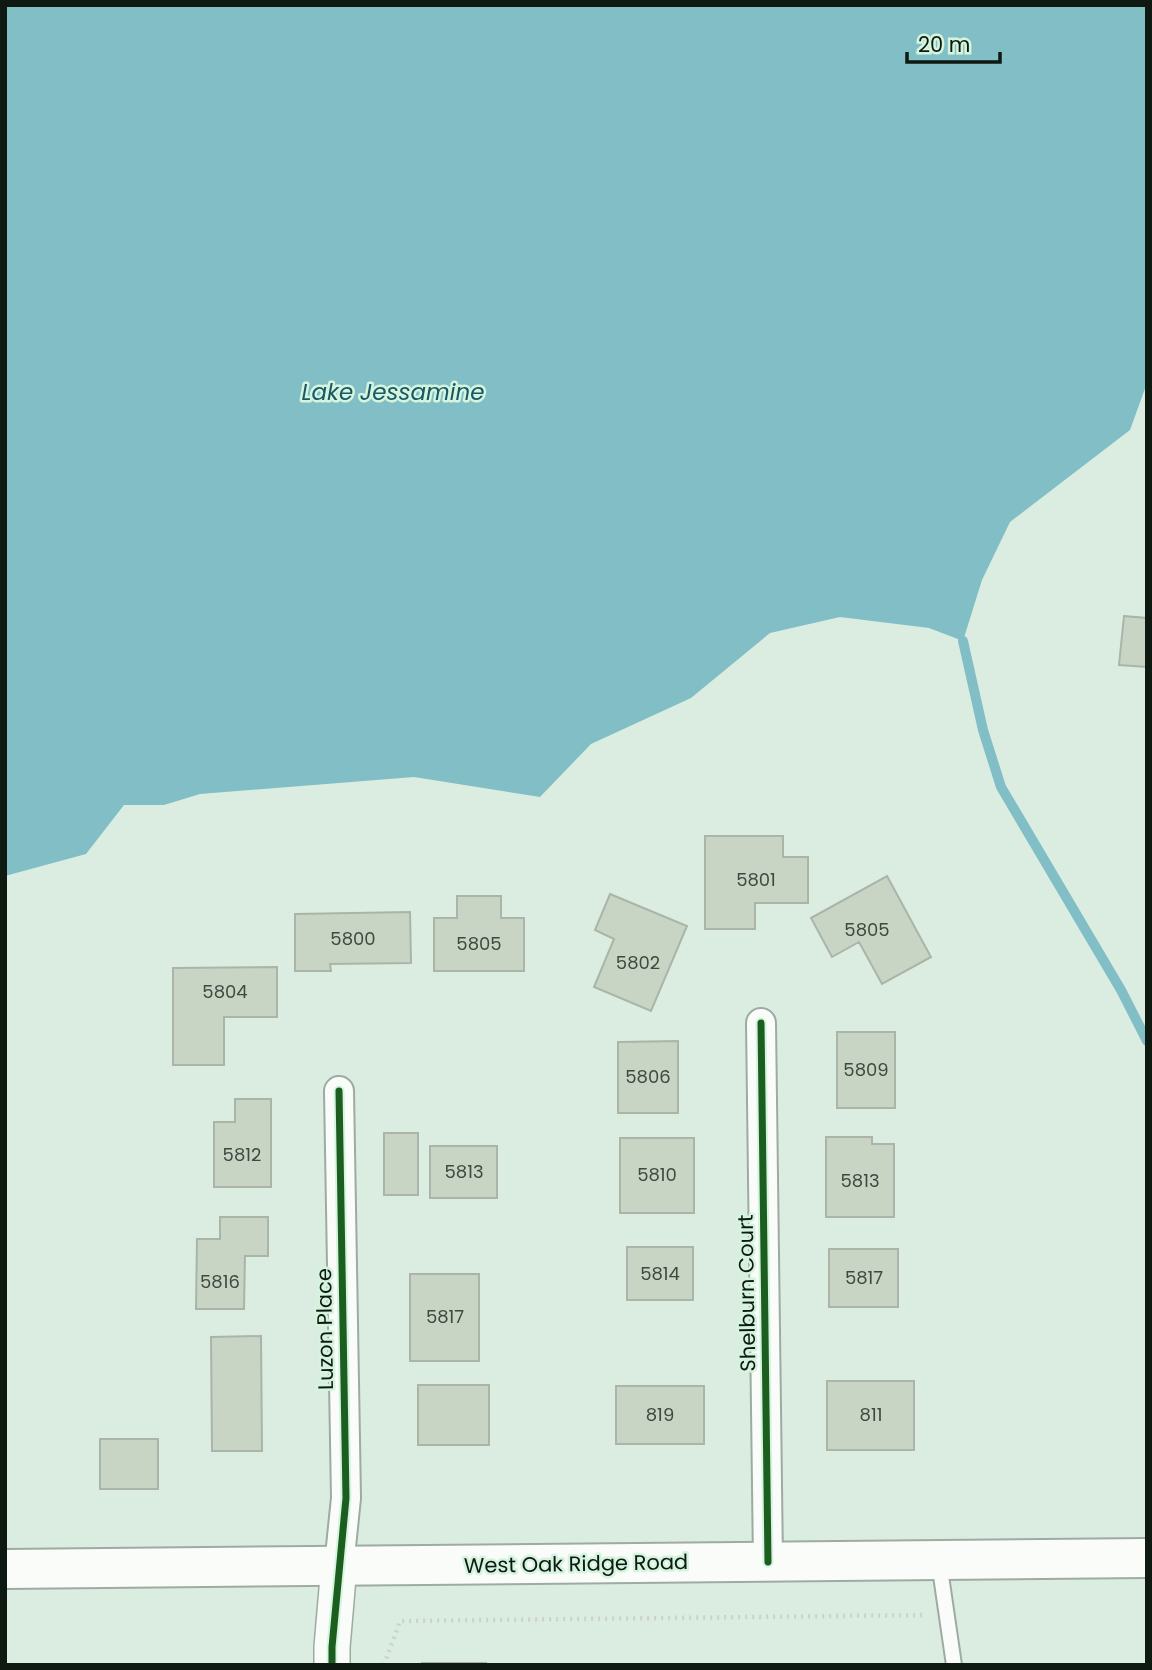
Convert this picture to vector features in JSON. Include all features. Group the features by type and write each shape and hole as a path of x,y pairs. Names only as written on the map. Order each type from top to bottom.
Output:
{"main road":[{"name":"West Oak Ridge Road","path":"5,1569 1147,1558"}],"street":[{"name":"Shelburn Court","path":"761,1023 768,1562"},
{"name":"Luzon Place","path":"339,1091 346,1498 339,1566"},
{"path":"332,1665 339,1566"}],"lane":[{"path":"939,1560 954,1665"}],"path":[{"path":"384,1665 400,1622 947,1615"}],"water":[{"name":"Lake Jessamine","path":"5,5 1147,5 1147,383 1130,430 1010,522 982,580 963,641 929,628 840,617 770,633 691,698 591,744 540,797 414,777 200,794 164,805 124,805 86,854 5,876"}],"building":[{"path":"1124,616 1147,618 1147,667 1119,665"},
{"path":"705,836 783,836 783,857 808,857 808,903 755,903 755,929 705,929"},
{"path":"887,876 931,957 882,984 859,942 832,957 811,918"},
{"path":"610,894 687,926 651,1011 594,987 614,939 595,930"},
{"path":"457,896 501,896 501,918 524,918 524,971 434,971 434,918 457,918"},
{"path":"410,912 411,963 330,964 331,971 295,971 295,914"},
{"path":"277,967 277,1017 224,1017 224,1065 173,1065 173,968"},
{"path":"837,1032 895,1032 895,1108 837,1108"},
{"path":"678,1041 678,1113 618,1113 618,1042"},
{"path":"235,1099 271,1099 271,1187 214,1187 214,1122 235,1122"},
{"path":"384,1133 418,1133 418,1195 384,1195"},
{"path":"826,1137 872,1137 872,1144 894,1144 894,1217 826,1217"},
{"path":"620,1138 694,1138 694,1213 620,1213"},
{"path":"430,1146 497,1146 497,1198 430,1198"},
{"path":"220,1217 268,1217 268,1256 245,1256 244,1309 196,1309 197,1239 220,1239"},
{"path":"627,1247 693,1247 693,1300 627,1300"},
{"path":"829,1249 898,1249 898,1307 829,1307"},
{"path":"410,1274 479,1274 479,1361 410,1361"},
{"path":"261,1336 262,1451 212,1451 211,1337"},
{"path":"827,1381 914,1381 914,1450 827,1450"},
{"path":"418,1385 489,1385 489,1445 418,1445"},
{"path":"616,1386 704,1386 704,1444 616,1444"},
{"path":"100,1439 158,1439 158,1489 100,1489"},
{"path":"486,1663 486,1665 422,1665"}],"waterway":[{"path":"963,641 983,730 1001,787 1121,990 1147,1041"}],"cycle path":[{"path":"761,1023 768,1562"},
{"path":"332,1665 346,1498 339,1091"}]}
